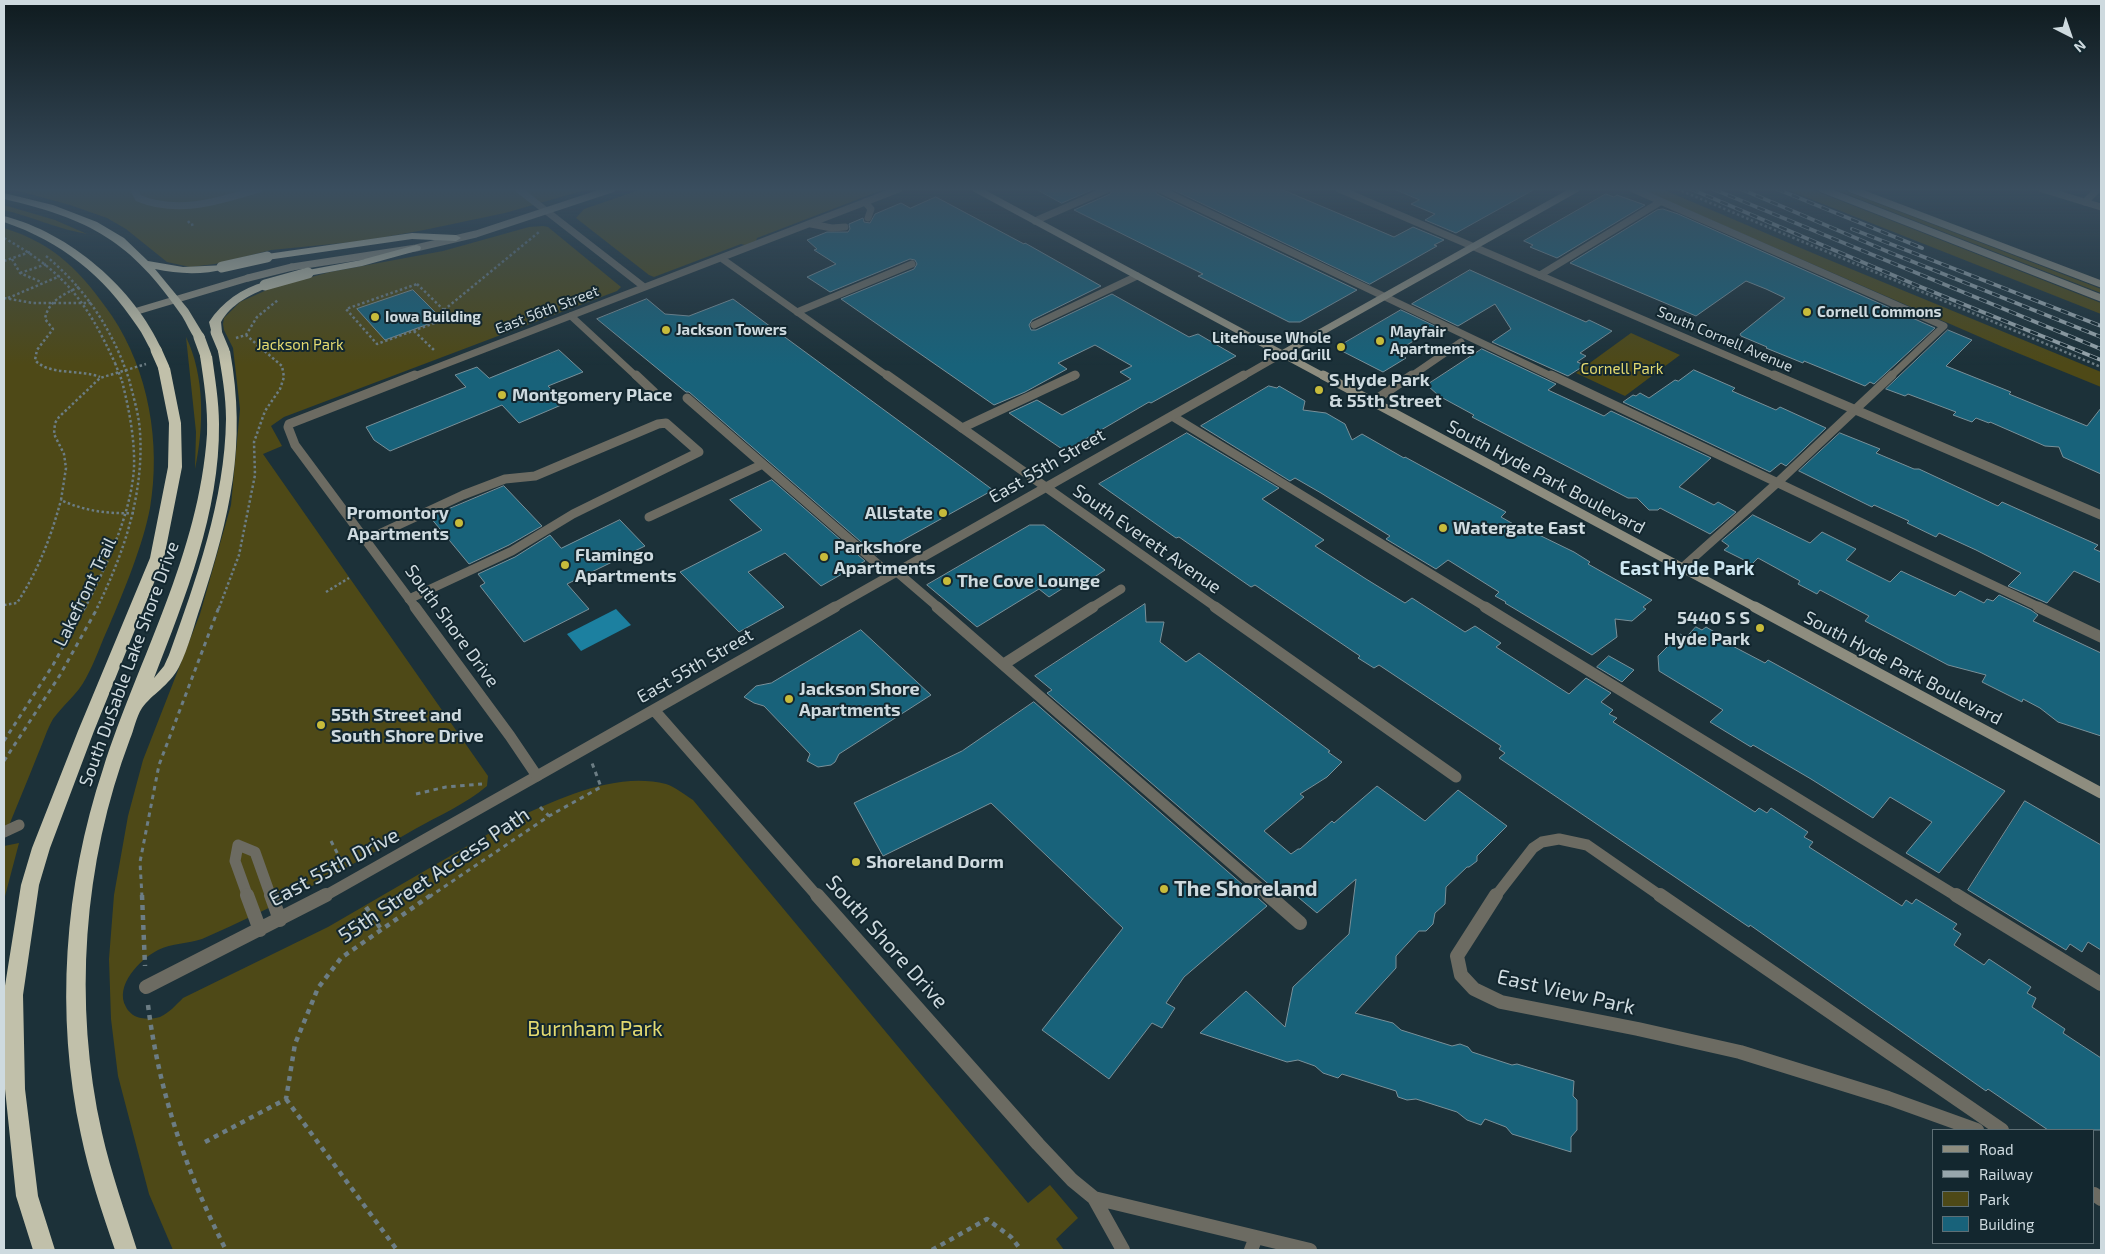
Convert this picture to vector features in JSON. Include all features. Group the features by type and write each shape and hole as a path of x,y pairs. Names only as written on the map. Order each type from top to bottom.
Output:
{"highway":[{"name":"South DuSable Lake Shore Drive","path":"44,1250 27,1196 15,1089 13,995 30,885 41,848 86,730 158,558 175,467 175,423 164,368 151,336 134,312 102,274 81,255 68,248"},
{"name":"South DuSable Lake Shore Drive","path":"126,1250 104,1181 88,1116 76,1017 78,921 90,848 107,780 193,550 205,502 213,433 212,400 206,356 195,327 145,263 128,248"},
{"path":"145,263 164,269 186,272 332,248"},
{"path":"136,705 168,673 204,574 220,514 230,463 233,414 230,376 224,350 216,332 215,322 223,309 237,298 265,285 308,273 362,263 416,248"}],"main road":[{"path":"134,312 292,267 416,248"},
{"name":"South Hyde Park Boulevard","path":"1084,248 2101,793"},
{"name":"East 55th Street","path":"1282,354 1471,248"},
{"path":"1972,248 2101,298"},
{"path":"2005,248 2101,284"}],"street":[{"path":"591,248 644,288"},
{"name":"East 56th Street","path":"289,424 749,248"},
{"path":"1283,248 2101,637"},
{"name":"South Cornell Avenue","path":"1477,248 2101,515"},
{"path":"1540,275 1585,248"},
{"path":"1682,568 1777,483 1944,326 1764,248"},
{"name":"South Everett Avenue","path":"721,258 1456,777"},
{"path":"798,312 912,264"},
{"path":"1034,325 1137,276"},
{"path":"571,316 654,392"},
{"path":"1372,402 1461,342"},
{"name":"East 55th Street","path":"537,776 1282,354"},
{"path":"962,428 1076,375"},
{"path":"687,398 893,574 1004,664 1300,923"},
{"path":"1172,416 2101,984"},
{"path":"366,540 463,495 505,479 535,476 644,429 666,423 699,452 572,514 512,551 409,599"},
{"name":"South Shore Drive","path":"289,424 288,428 296,445 510,736 537,776"},
{"path":"649,517 763,464"},
{"path":"1004,664 1121,589"},
{"name":"South Shore Drive","path":"654,710 840,923 1038,1144 1072,1180 1094,1198 1123,1250"},
{"name":"East 55th Drive","path":"146,987 280,920 368,873 537,776"},
{"path":"4,832 19,824"},
{"name":"East View Park","path":"1974,1129 1888,1098 1740,1052 1638,1029 1501,1002 1474,989 1461,975 1457,956 1524,857 1540,842 1562,838 1587,844 2001,1129"},
{"path":"260,930 235,861 238,845 255,852 280,920"},
{"name":"South Shore Drive","path":"1094,1198 1253,1244 1310,1250"}],"path":[{"name":"Lakefront Trail","path":"4,742 47,675 87,606 109,560 130,497 134,460 131,420 122,381 102,332 83,303 60,276 47,264 23,248"},
{"path":"444,310 520,248"},
{"path":"1816,248 2101,367"},
{"path":"4,261 30,252"},
{"name":"Lakefront Trail","path":"4,761 85,631 121,555 134,513 140,484 141,455 137,408 122,360 110,333 92,303 79,287 43,254"},
{"path":"12,259 20,274 41,282"},
{"path":"20,274 47,264"},
{"path":"6,298 41,282 60,276"},
{"path":"417,284 444,310 451,317 377,344 346,309 417,284"},
{"path":"4,605 17,603 39,568 50,541 61,500 66,469 65,458 56,440 54,431 56,423 73,402 91,388 100,377 87,372 49,368 36,364 34,355 51,335 53,329 45,318 46,311 52,303 79,287"},
{"path":"6,298 52,303 92,303"},
{"path":"226,1250 195,1184 164,1099 152,1043 146,987 140,862 159,765 239,555 255,475 254,442 261,420 280,389 284,377 282,366 273,356 260,349 246,335 257,317 279,300"},
{"path":"414,331 437,354"},
{"path":"61,500 74,507 91,512 134,513"},
{"path":"326,592 349,578"},
{"name":"55th Street Access Path","path":"286,1099 295,1044 318,988 341,958 549,816 601,787 587,748"},
{"path":"416,794 446,787 482,784"},
{"path":"540,807 549,816"},
{"path":"331,841 345,869"},
{"path":"366,906 381,929"},
{"path":"206,1142 286,1099 397,1250"},
{"path":"932,1250 987,1219 1010,1237 1021,1250"}],"green space":[{"path":"4,248 47,248 66,262 90,286 125,337 143,384 149,409 153,434 153,484 147,522 127,583 86,678 51,723 4,838"},
{"path":"149,248 296,248 271,250 215,264 190,267 167,262"},
{"name":"Burnham Park","path":"455,248 573,248 621,287 617,291 284,417 271,426 282,446 263,454 488,776 487,786 452,809 283,901 202,939 169,946 151,954 137,966 126,982 123,990 123,999 126,1007 134,1016 150,1019 160,1017 183,998 328,927 514,819 549,803 608,784 627,781 647,781 666,784 693,800 1028,1203 1050,1185 1078,1218 1056,1239 1064,1250 173,1250 149,1194 118,1076 111,1019 109,959 114,895 128,816 143,760 200,614 231,505 240,409 233,348 224,330 224,318 240,302 271,288 330,272"},
{"path":"614,248 732,248 654,277"},
{"path":"1774,248 1800,248 2101,372 2101,387 2003,347"},
{"path":"1933,248 1960,248 2101,303 2101,314"},
{"path":"1984,248 1993,248 2101,289 2101,293"},
{"name":"Cornell Park","path":"1631,333 1680,355 1625,396 1576,373"},
{"path":"186,337 197,368 200,385 200,436 195,469 196,432"},
{"path":"19,843 4,900 4,846"}],"water":[{"path":"616,609 631,625 581,651 567,634"}],"building":[{"path":"815,248 1033,248 1101,286 1032,320 1029,325 1031,330 1036,330 1112,294 1189,337 1198,334 1236,356 1151,403 1149,402 1065,451 1009,413 1037,400 1062,415 1131,379 1120,372 1132,366 1095,345 1058,363 1067,369 1025,392 994,405 841,299 914,269 917,264 915,260 910,259 830,292 807,277 836,264 814,250 817,249"},
{"path":"1150,248 1268,248 1357,290 1300,322 1289,322 1198,276 1203,274"},
{"path":"1294,248 1434,248 1370,284"},
{"path":"1531,248 1574,248 1557,258"},
{"path":"1595,248 1754,248 1935,328 1874,384 1870,382 1865,386 1804,361 1803,363 1741,336 1740,334 1785,298 1766,289 1746,281 1696,316 1570,263"},
{"path":"1470,270 1586,322 1589,320 1612,331 1580,353 1586,356 1577,362 1585,365 1568,376 1492,342 1511,329 1495,304 1458,326 1412,304"},
{"name":"Iowa Building","path":"413,290 442,319 385,340 357,309"},
{"path":"647,299 665,314 689,316 733,299 993,490 876,555 689,392 686,392 597,319"},
{"name":"Mayfair Apartments","path":"1401,310 1437,327 1395,352 1406,358 1383,372 1336,348"},
{"path":"1948,330 1972,340 1946,366 2011,392 2009,394 2087,426 2101,408 2101,474 2063,457 2059,447 2045,446 1990,422 1976,418 1972,422 1953,415 1956,412 1908,394 1905,396 1886,389"},
{"path":"1482,349 1556,384 1548,390 1604,416 1611,411 1711,458 1679,487 1714,505 1718,502 1736,512 1710,534 1660,508 1658,510 1649,510 1637,498 1628,498 1472,417 1474,415 1439,396 1427,385"},
{"name":"Montgomery Place","path":"559,350 583,372 548,386 566,403 519,423 502,405 390,451 374,440 366,427 466,387 455,375 477,367 489,378"},
{"path":"1694,370 1735,388 1732,391 1776,410 1780,407 1826,428 1786,466 1781,463 1770,472 1623,402 1633,395 1636,396 1640,393 1649,398 1675,380 1678,381"},
{"path":"1269,386 1277,388 1279,386 1305,401 1303,410 1326,413 1345,424 1352,440 1362,434 1506,512 1501,517 1531,534 1537,534 1574,552 1590,562 1588,564 1652,600 1643,607 1646,609 1632,621 1615,619 1617,637 1592,655 1505,603 1495,596 1499,592 1448,560 1436,569 1386,539 1390,536 1321,493 1295,478 1290,481 1201,426"},
{"path":"1187,433 1279,488 1262,499 1324,540 1315,546 1405,603 1412,598 1465,632 1475,626 1501,643 1496,647 1569,694 1586,678 1611,693 1601,702 1613,710 1609,714 1617,718 1613,722 1755,812 1759,808 1767,813 1771,808 1808,832 1804,837 1813,842 1809,847 1902,906 1906,900 1912,904 1916,899 1957,924 1953,929 1961,934 1954,945 1984,965 1989,959 2031,987 2027,993 2036,998 2032,1007 2065,1029 2063,1033 2101,1058 2101,1130 2047,1129 1988,1089 1986,1091 1750,925 1749,927 1499,758 1505,753 1499,749 1501,746 1379,665 1374,668 1358,658 1360,656 1255,585 1251,587 1179,537 1176,538 1099,484"},
{"path":"1840,433 1880,449 1876,453 1914,469 1919,469 1998,506 2002,502 2098,545 2094,549 2101,552 2101,583 2074,571 2047,603 2008,586 2021,573 1939,533 1936,537 1907,523 1909,521 1874,505 1872,507 1799,471"},
{"name":"Parkshore Apartments","path":"772,480 865,561 821,586 785,553 748,572 784,607 739,632 680,572 762,530 730,500"},
{"name":"Promontory Apartments","path":"504,486 542,526 509,545 469,564 430,517"},
{"path":"1753,515 1810,543 1822,532 1856,549 1846,560 1890,582 1901,571 1955,596 1960,591 1984,603 1987,599 1993,601 1999,595 2038,615 2033,621 2101,653 2101,736 2058,722 2040,708 2023,699 2022,702 1982,682 1986,675 1948,665 1865,621 1869,616 1820,590 1817,594 1798,584 1800,581 1758,558 1752,564 1724,550 1729,546 1722,541"},
{"name":"Flamingo Apartments","path":"620,520 645,546 567,584 589,609 524,642 480,586 485,583 478,574 515,557 550,535 561,548"},
{"path":"1030,525 1044,525 1105,570 1078,588 1071,583 1049,597 1039,589 977,627 927,585"},
{"path":"1145,604 1146,622 1164,622 1160,642 1186,662 1199,653 1342,762 1327,777 1300,794 1304,797 1264,831 1291,854 1300,849 1332,821 1334,823 1377,786 1425,821 1458,790 1507,826 1477,856 1477,861 1467,867 1446,887 1445,904 1435,913 1433,924 1426,931 1419,931 1396,956 1396,968 1355,1013 1393,1023 1401,1030 1452,1046 1460,1044 1468,1047 1472,1052 1512,1065 1517,1064 1574,1081 1573,1096 1577,1100 1577,1130 1571,1137 1571,1152 1512,1134 1506,1127 1485,1119 1481,1125 1467,1120 1457,1112 1416,1099 1407,1100 1398,1097 1396,1091 1342,1074 1338,1078 1323,1073 1315,1066 1298,1060 1287,1062 1200,1033 1246,991 1285,1027 1293,987 1349,934 1356,879 1317,913 1287,888 1280,894 1047,693 1052,690 1035,676"},
{"path":"1696,627 1702,630 1706,627 1725,638 1723,641 1765,663 1768,660 2005,791 1939,873 1906,853 1932,822 1890,797 1873,818 1811,779 1753,745 1751,747 1710,722 1723,710 1659,671 1658,656 1680,634 1686,637"},
{"name":"Jackson Shore Apartments","path":"861,630 931,695 839,754 831,765 818,767 807,761 810,754 764,706 744,697 756,686 771,683"},
{"path":"1609,656 1634,670 1622,682 1597,667"},
{"name":"The Shoreland","path":"1034,702 1267,906 1184,977 1166,1003 1175,1008 1162,1028 1152,1023 1109,1079 1042,1030 1123,928 991,803 883,856 854,803 962,751"},
{"path":"2025,801 2101,845 2101,950 2088,942 2082,952 2070,944 2066,950 1968,890"}],"railway":[{"path":"1828,248 2101,360"},
{"path":"1855,248 2101,349"},
{"path":"1878,248 2101,337"},
{"path":"1900,248 2101,326"}],"place":[{"name":"Cornell Commons","path":"1807,312"},
{"name":"Iowa Building","path":"375,317"},
{"name":"Jackson Towers","path":"666,330"},
{"name":"Mayfair Apartments","path":"1380,341"},
{"name":"Litehouse Whole Food Grill","path":"1341,347"},
{"name":"S Hyde Park & 55th Street","path":"1319,390"},
{"name":"Montgomery Place","path":"502,395"},
{"name":"Allstate","path":"943,513"},
{"name":"Promontory Apartments","path":"459,523"},
{"name":"Watergate East","path":"1443,528"},
{"name":"Parkshore Apartments","path":"824,557"},
{"name":"Flamingo Apartments","path":"565,565"},
{"name":"The Cove Lounge","path":"947,581"},
{"name":"5440 S S Hyde Park","path":"1760,628"},
{"name":"Jackson Shore Apartments","path":"789,699"},
{"name":"55th Street and South Shore Drive","path":"321,725"},
{"name":"Shoreland Dorm","path":"856,862"},
{"name":"The Shoreland","path":"1164,889"}],"district":[{"name":"East Hyde Park","path":"1687,569"}],"park label":[{"name":"Jackson Park","path":"300,345"}]}
